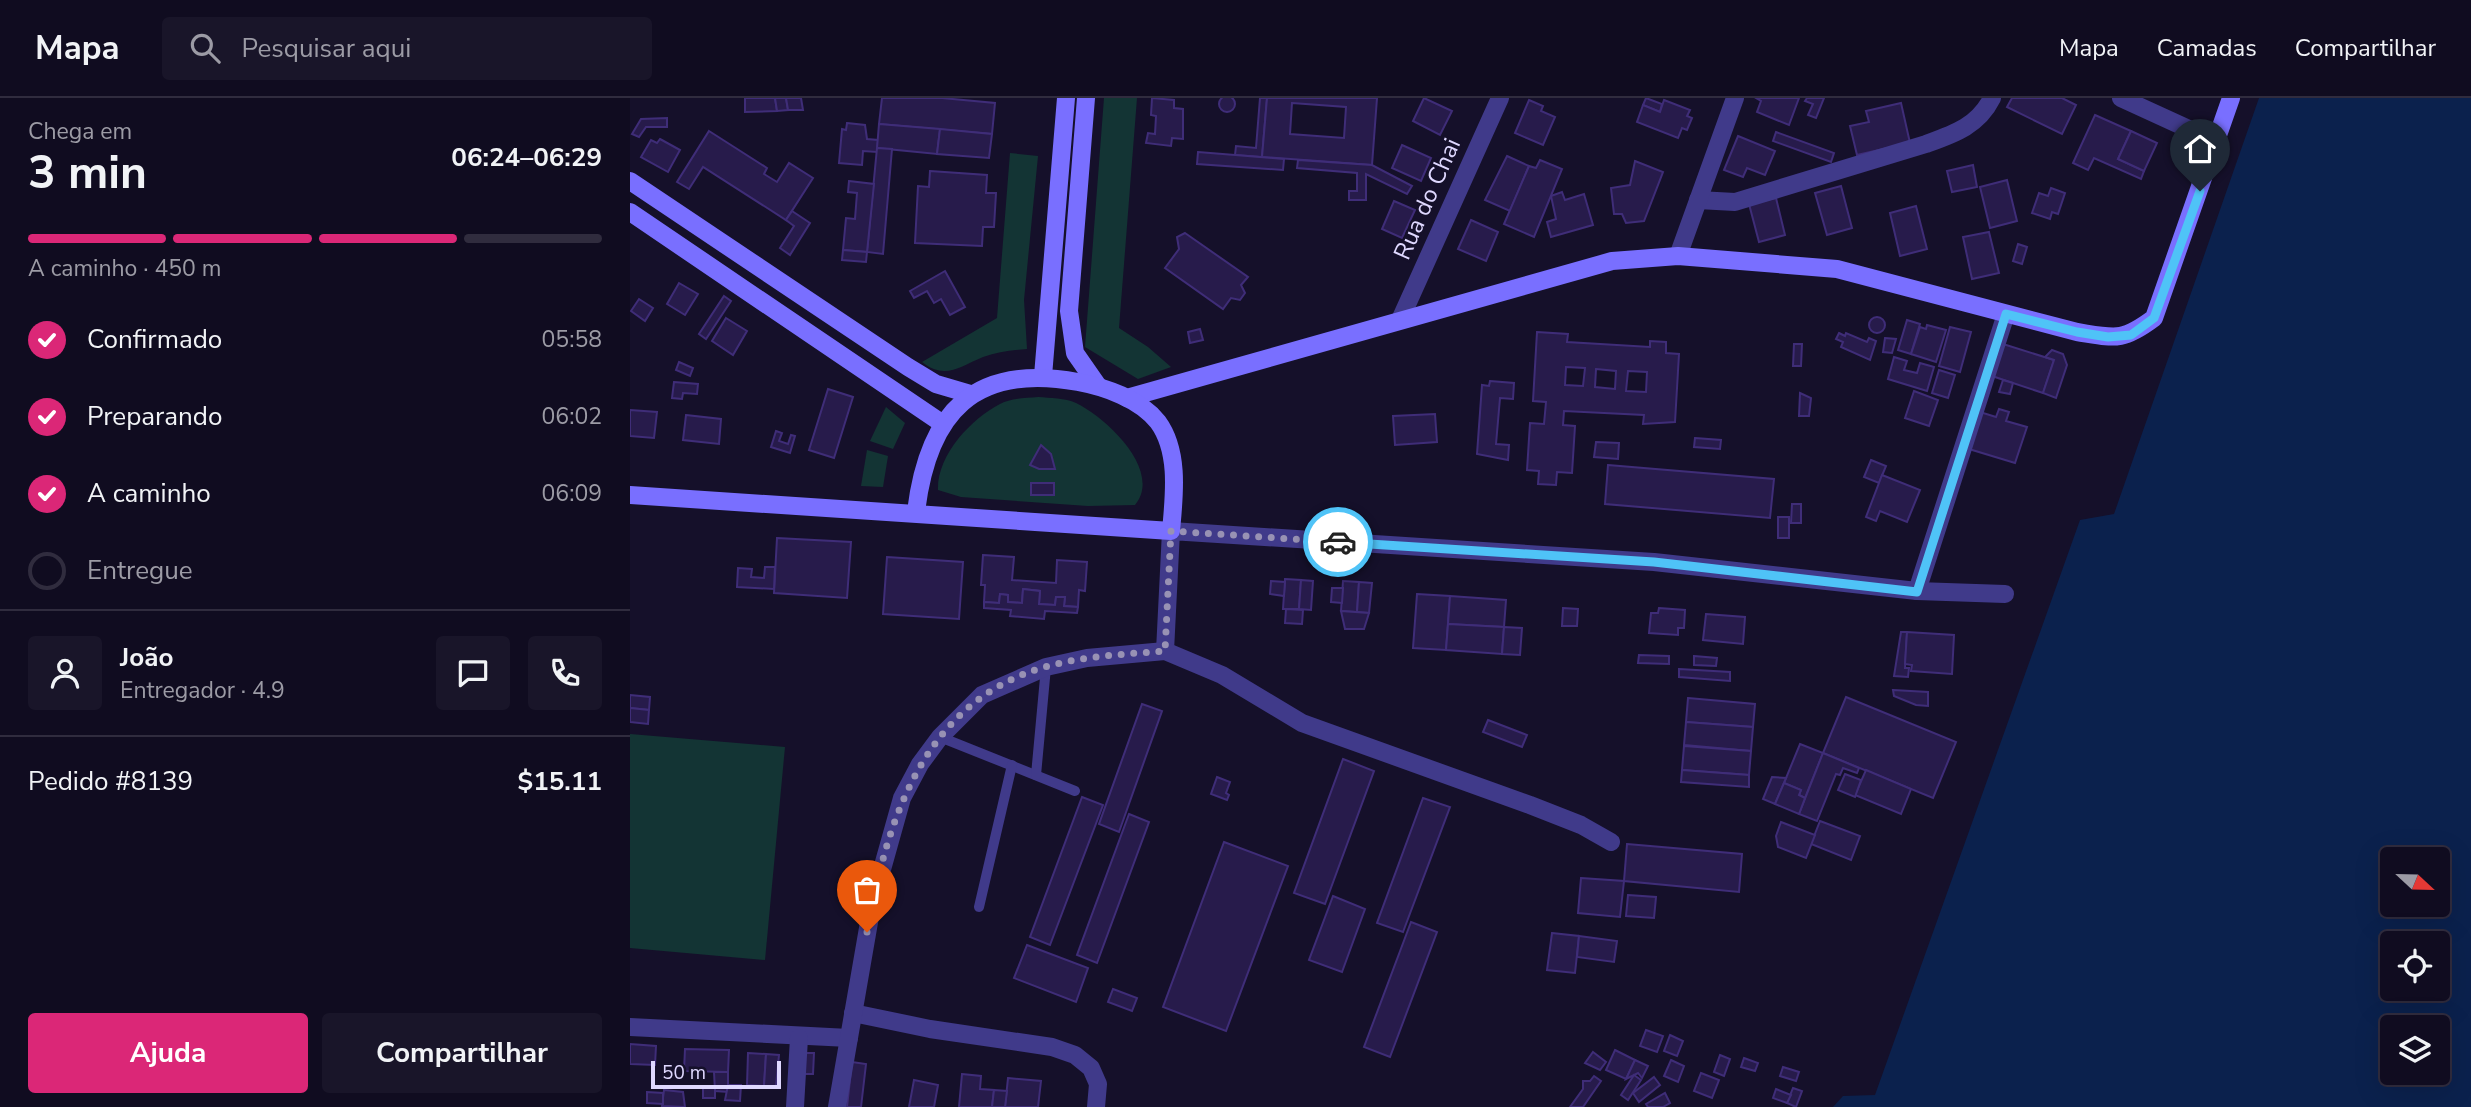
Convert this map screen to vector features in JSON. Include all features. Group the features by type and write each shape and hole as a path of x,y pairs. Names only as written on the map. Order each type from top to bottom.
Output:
{"street":[{"path":"1043,376 1066,98"},
{"path":"1086,98 1069,311 1074,352 1098,386"},
{"name":"Rua do Chai","path":"1400,320 1500,98"},
{"path":"1678,256 1735,98"},
{"path":"1698,200 1735,202 1936,141 1978,120 1992,98"},
{"path":"2121,98 2217,142"},
{"path":"1127,398 1612,261 1678,256 1837,269 2006,314 2108,337 2131,335 2154,318 2231,98"},
{"path":"630,181 908,368 936,384 970,394"},
{"path":"630,212 943,424"},
{"path":"1917,592 2006,314"},
{"path":"916,512 921,475 929,449 943,424 970,394 992,384 1043,376 1098,386 1127,398 1158,422 1168,446 1175,483 1165,651"},
{"path":"630,495 1654,562 1917,592 2005,594"},
{"path":"837,1107 872,905 902,798 920,764 940,737 982,695 1046,667 1087,658 1165,651 1222,675 1302,723 1564,818 1611,842"},
{"path":"853,1013 930,1029 1052,1047 1075,1055 1091,1068 1098,1084 1096,1107"},
{"path":"630,1027 799,1038 849,1038"},
{"path":"794,1107 799,1038"}],"lane":[{"path":"1037,775 1046,667"},
{"path":"940,737 1075,791"},
{"path":"979,907 1012,765"}],"green space":[{"path":"1104,98 1137,98 1119,328 1148,347 1171,367 1138,379 1085,347"},
{"path":"1010,153 1038,156 1024,300 1027,349 989,355 952,370 938,370 922,362 997,318"},
{"path":"1038,397 1076,403 1089,410 1116,433 1137,462 1142,477 1142,491 1135,505 1088,506 961,497 938,490 943,464 967,429 1004,402"},
{"path":"886,407 905,423 893,449 870,441"},
{"path":"867,450 888,456 883,487 861,486"},
{"path":"630,734 785,747 765,960 630,948"}],"water":[{"path":"2259,98 2471,98 2471,1107 1833,1107 1843,1096 1875,1095 2080,520 2114,514"}],"building":[{"path":"1224,96 1230,96 1235,104 1233,110 1224,112 1219,107 1219,101"},
{"path":"745,98 775,98 777,111 745,112"},
{"path":"775,98 786,98 788,110 777,111"},
{"path":"786,98 801,98 803,110 788,110"},
{"path":"882,98 942,98 995,103 992,134 879,124"},
{"path":"1152,98 1174,100 1174,108 1183,109 1183,139 1172,138 1171,146 1146,143 1148,133 1155,134 1156,116 1151,115"},
{"path":"1260,98 1267,98 1262,157 1235,155 1236,146 1256,148"},
{"path":"1267,98 1377,98 1372,165 1262,157","holes":["1292,103 1346,107 1344,138 1290,134"]},
{"path":"1424,98 1452,111 1440,135 1413,121"},
{"path":"1646,98 1662,104 1660,112 1643,105"},
{"path":"1756,98 1799,98 1789,125 1757,112 1761,101"},
{"path":"1807,98 1824,98 1816,118 1808,115 1813,104 1805,101"},
{"path":"2012,98 2062,98 2076,105 2062,134 2007,107"},
{"path":"1529,100 1543,106 1541,111 1555,117 1543,145 1515,133"},
{"path":"1664,100 1690,110 1687,116 1692,118 1687,130 1682,128 1678,138 1637,122 1643,105 1660,112"},
{"path":"1901,103 1910,143 1857,155 1850,126 1869,122 1866,111"},
{"path":"2095,115 2131,131 2118,159 2144,171 2141,179 2094,158 2088,170 2073,163"},
{"path":"667,118 667,127 646,127 639,137 632,134 641,119"},
{"path":"847,123 865,125 867,139 878,140 877,152 863,151 862,165 839,163 842,129 846,130"},
{"path":"879,124 940,129 937,154 877,148"},
{"path":"940,129 992,134 989,158 937,154"},
{"path":"709,131 767,168 764,174 777,182 789,163 813,178 786,220 703,167 689,189 677,182"},
{"path":"2131,131 2157,143 2144,171 2118,159"},
{"path":"1776,132 1834,153 1831,162 1773,141"},
{"path":"1738,136 1775,151 1765,175 1747,168 1743,177 1724,170"},
{"path":"660,139 680,150 668,172 641,157 651,140 657,143"},
{"path":"1402,145 1431,158 1421,181 1392,168"},
{"path":"877,148 892,149 883,254 867,252"},
{"path":"1198,152 1284,159 1283,170 1197,164"},
{"path":"1507,156 1529,166 1510,211 1485,200"},
{"path":"1298,160 1372,165 1412,186 1407,194 1366,174 1366,200 1349,200 1349,191 1357,191 1357,173 1297,168"},
{"path":"1540,160 1562,169 1534,237 1504,224 1529,166 1536,168"},
{"path":"1635,161 1663,172 1644,221 1626,223 1622,214 1614,214 1611,188 1630,185"},
{"path":"1973,165 1977,187 1952,192 1947,171"},
{"path":"930,171 987,175 986,193 996,193 994,227 983,227 982,246 915,243 918,186 929,187"},
{"path":"2007,180 2017,221 1990,228 1980,187"},
{"path":"849,181 874,184 867,252 843,250 846,218 855,219 857,193 848,192"},
{"path":"1841,186 1852,228 1827,235 1815,193"},
{"path":"2051,188 2065,193 2058,214 2052,212 2050,219 2032,213 2039,193 2048,196"},
{"path":"1562,192 1565,200 1584,194 1593,225 1551,237 1547,222 1556,219 1551,196"},
{"path":"1776,198 1785,235 1759,242 1749,204"},
{"path":"1394,201 1415,210 1402,238 1382,229"},
{"path":"1916,206 1927,249 1900,256 1890,213"},
{"path":"792,211 810,223 790,255 780,248 794,226 786,220"},
{"path":"1471,220 1498,232 1486,261 1458,249"},
{"path":"1989,232 1999,273 1972,279 1963,237"},
{"path":"1185,233 1248,277 1241,285 1245,293 1240,300 1231,298 1223,309 1165,268 1179,249 1177,237"},
{"path":"2018,244 2027,247 2022,264 2013,261"},
{"path":"843,250 867,252 866,262 842,260"},
{"path":"945,271 965,307 950,315 941,299 934,303 927,291 914,298 910,291"},
{"path":"679,283 698,294 685,315 667,304"},
{"path":"724,296 731,301 706,339 699,334"},
{"path":"639,299 653,308 645,321 631,311"},
{"path":"1877,317 1885,325 1877,333 1869,325"},
{"path":"726,318 747,331 733,355 712,341"},
{"path":"1907,320 1920,324 1911,354 1898,350"},
{"path":"1927,325 1946,330 1936,362 1911,354 1920,327 1926,329"},
{"path":"1950,327 1971,332 1960,372 1939,366"},
{"path":"1200,329 1203,340 1190,343 1188,332"},
{"path":"1537,332 1568,334 1567,342 1650,347 1650,341 1666,342 1666,353 1679,354 1675,422 1643,424 1644,415 1564,411 1563,425 1575,426 1572,473 1557,472 1556,485 1538,484 1539,471 1527,470 1530,423 1544,424 1546,402 1533,401","holes":["1566,367 1585,368 1583,386 1565,385","1596,369 1616,371 1615,389 1595,387","1628,371 1647,372 1646,392 1626,391"]},
{"path":"1839,333 1845,336 1846,333 1867,342 1869,338 1876,341 1870,360 1841,347 1843,342 1836,339"},
{"path":"1885,338 1896,339 1892,353 1883,352"},
{"path":"1794,344 1802,344 1801,366 1793,366"},
{"path":"2003,344 2054,360 2043,393 1992,376"},
{"path":"2052,350 2063,354 2067,365 2056,398 2043,393 2054,360 2045,357"},
{"path":"1894,357 1907,361 1904,370 1917,373 1920,363 1934,367 1927,391 1888,379"},
{"path":"679,362 693,368 690,376 676,370"},
{"path":"1939,370 1955,375 1948,398 1932,393"},
{"path":"2003,380 2013,383 2010,394 1999,392"},
{"path":"1490,381 1514,383 1513,399 1500,398 1496,444 1509,445 1508,460 1477,454 1482,385 1489,386"},
{"path":"674,382 698,384 697,394 683,393 682,399 672,398"},
{"path":"828,389 853,397 834,458 809,450"},
{"path":"1914,391 1938,400 1929,426 1905,418"},
{"path":"1800,393 1811,398 1809,416 1799,416"},
{"path":"1999,409 2009,412 2006,421 2027,427 2015,463 1969,449 1980,412 1996,417"},
{"path":"630,410 657,412 654,438 630,436"},
{"path":"1435,414 1437,442 1395,445 1393,416"},
{"path":"686,415 721,419 719,444 683,440"},
{"path":"776,431 782,433 779,441 788,444 791,435 795,436 790,453 771,447"},
{"path":"1695,438 1721,440 1720,449 1694,447"},
{"path":"1596,442 1619,443 1618,459 1594,457"},
{"path":"1041,445 1051,454 1055,469 1039,469 1030,465"},
{"path":"1871,460 1886,466 1879,483 1864,477"},
{"path":"1608,465 1774,479 1770,518 1605,504"},
{"path":"1882,475 1920,490 1907,522 1880,511 1876,521 1866,517"},
{"path":"1031,483 1054,483 1054,495 1031,495"},
{"path":"1792,504 1801,504 1801,523 1791,523"},
{"path":"1778,517 1789,517 1789,538 1778,538"},
{"path":"777,538 851,542 847,598 774,593"},
{"path":"983,555 1014,557 1012,580 1056,583 1057,560 1087,562 1085,591 1079,590 1078,607 1064,606 1065,597 1056,597 1055,605 1039,604 1040,591 1023,589 1022,603 1008,602 1008,595 1000,594 999,603 984,602 985,585 981,585"},
{"path":"887,557 963,562 959,619 883,614"},
{"path":"765,567 775,567 774,589 737,587 738,568 752,569 751,577 764,578"},
{"path":"1285,579 1301,580 1299,609 1283,609"},
{"path":"1301,580 1313,581 1311,610 1299,609"},
{"path":"1271,581 1285,582 1284,596 1270,594"},
{"path":"1343,581 1359,582 1357,612 1341,611"},
{"path":"1359,582 1372,583 1369,613 1357,612"},
{"path":"1332,588 1343,588 1342,603 1331,602"},
{"path":"1023,589 1040,591 1039,604 1055,605 1056,597 1065,597 1064,606 1078,607 1077,613 1045,611 1044,619 1010,616 1011,610 984,608 984,602 999,603 1000,594 1008,595 1008,602 1022,603"},
{"path":"1417,594 1450,596 1446,650 1413,648"},
{"path":"1450,596 1506,600 1504,627 1448,624"},
{"path":"1563,608 1578,609 1577,626 1562,626"},
{"path":"1659,608 1685,610 1684,628 1678,628 1678,635 1649,633 1651,613 1658,613"},
{"path":"1286,609 1303,610 1302,624 1285,623"},
{"path":"1341,611 1369,613 1364,629 1345,629"},
{"path":"1706,614 1745,617 1743,644 1703,640"},
{"path":"1448,624 1504,627 1502,654 1446,650"},
{"path":"1504,627 1522,628 1520,655 1502,654"},
{"path":"1901,632 1907,632 1905,668 1909,668 1908,677 1894,676"},
{"path":"1907,632 1954,635 1952,674 1911,671 1912,665 1905,664"},
{"path":"1639,655 1669,656 1669,664 1638,663"},
{"path":"1694,656 1717,658 1716,666 1694,665"},
{"path":"1679,669 1730,672 1730,681 1679,677"},
{"path":"1893,690 1928,692 1928,706 1916,705 1894,696"},
{"path":"630,695 650,697 649,710 630,708"},
{"path":"1846,697 1956,742 1933,798 1823,753"},
{"path":"1688,698 1755,704 1753,727 1686,722"},
{"path":"1142,704 1162,711 1119,832 1099,824"},
{"path":"630,708 649,710 648,724 630,722"},
{"path":"1488,720 1527,735 1522,747 1483,732"},
{"path":"1686,722 1753,727 1751,751 1684,745"},
{"path":"1800,744 1823,753 1805,798 1799,795 1801,790 1784,783"},
{"path":"1684,746 1751,751 1749,775 1682,770"},
{"path":"1823,753 1859,768 1857,773 1843,768 1840,775 1836,774 1817,821 1799,814"},
{"path":"1343,759 1374,771 1325,904 1294,893"},
{"path":"1682,770 1749,775 1749,787 1681,782"},
{"path":"1866,770 1911,789 1901,814 1855,795"},
{"path":"1845,774 1861,780 1855,797 1838,790"},
{"path":"1217,777 1230,782 1226,793 1229,795 1227,800 1211,794"},
{"path":"1772,777 1786,778 1775,804 1763,799"},
{"path":"1784,783 1801,790 1799,795 1805,798 1799,814 1775,804"},
{"path":"1082,797 1103,805 1050,945 1030,937"},
{"path":"1423,798 1450,807 1403,932 1377,923"},
{"path":"1129,814 1149,822 1097,963 1077,955"},
{"path":"1820,821 1860,836 1851,860 1811,844"},
{"path":"1781,822 1815,835 1806,858 1778,847 1776,836"},
{"path":"1224,842 1288,866 1226,1031 1163,1007"},
{"path":"1627,844 1742,854 1739,892 1624,881"},
{"path":"1581,878 1624,881 1620,917 1578,913"},
{"path":"1628,895 1656,897 1654,918 1626,916"},
{"path":"1333,896 1365,909 1342,972 1309,960"},
{"path":"1411,922 1437,932 1390,1057 1364,1047"},
{"path":"1552,933 1579,936 1575,973 1547,970"},
{"path":"1579,936 1617,941 1614,962 1577,957"},
{"path":"1027,945 1088,968 1076,1002 1014,978"},
{"path":"1113,989 1137,998 1132,1011 1108,1002"},
{"path":"1646,1030 1663,1036 1657,1052 1640,1046"},
{"path":"1670,1035 1683,1041 1677,1056 1664,1051"},
{"path":"630,1044 656,1046 655,1065 630,1064"},
{"path":"685,1049 729,1050 728,1072 684,1071"},
{"path":"1615,1050 1635,1060 1626,1079 1606,1070"},
{"path":"1593,1052 1606,1062 1600,1070 1585,1063"},
{"path":"748,1053 766,1054 764,1086 747,1085"},
{"path":"805,1053 814,1053 813,1074 804,1074"},
{"path":"766,1054 779,1055 776,1086 764,1086"},
{"path":"1720,1055 1730,1059 1724,1076 1714,1072"},
{"path":"1744,1058 1758,1063 1755,1071 1741,1067"},
{"path":"1635,1060 1648,1066 1642,1078 1638,1073 1626,1079"},
{"path":"1671,1060 1684,1066 1678,1082 1664,1076"},
{"path":"852,1062 866,1064 861,1107 847,1107"},
{"path":"1783,1067 1799,1072 1796,1081 1780,1076"},
{"path":"714,1072 728,1072 728,1092 715,1091"},
{"path":"1701,1073 1719,1080 1712,1098 1694,1091"},
{"path":"962,1074 981,1076 980,1089 994,1090 992,1107 959,1107"},
{"path":"1634,1075 1641,1080 1628,1100 1621,1095"},
{"path":"1594,1076 1601,1081 1583,1107 1570,1107 1583,1089 1583,1081 1590,1081"},
{"path":"1654,1077 1660,1085 1639,1102 1633,1093"},
{"path":"1008,1078 1041,1081 1038,1107 1005,1107"},
{"path":"914,1080 938,1085 934,1107 909,1107"},
{"path":"728,1085 741,1085 740,1101 725,1100"},
{"path":"703,1087 715,1088 715,1098 703,1098"},
{"path":"1793,1088 1802,1091 1796,1107 1787,1103"},
{"path":"1776,1089 1791,1095 1787,1103 1773,1098"},
{"path":"664,1090 683,1092 685,1107 662,1106"},
{"path":"994,1090 1007,1091 1005,1107 992,1107"},
{"path":"647,1092 663,1093 663,1104 647,1103"},
{"path":"1665,1093 1670,1103 1663,1107 1648,1107 1646,1104"}],"way so far":[{"path":"867,932 889,837 902,798 920,764 940,737 982,695 1046,667 1087,658 1165,651 1171,531 1338,542"}],"route":[{"path":"1338,542 1654,562 1917,592 2006,314 2077,332 2108,337 2131,335 2154,318 2200,191"}]}
